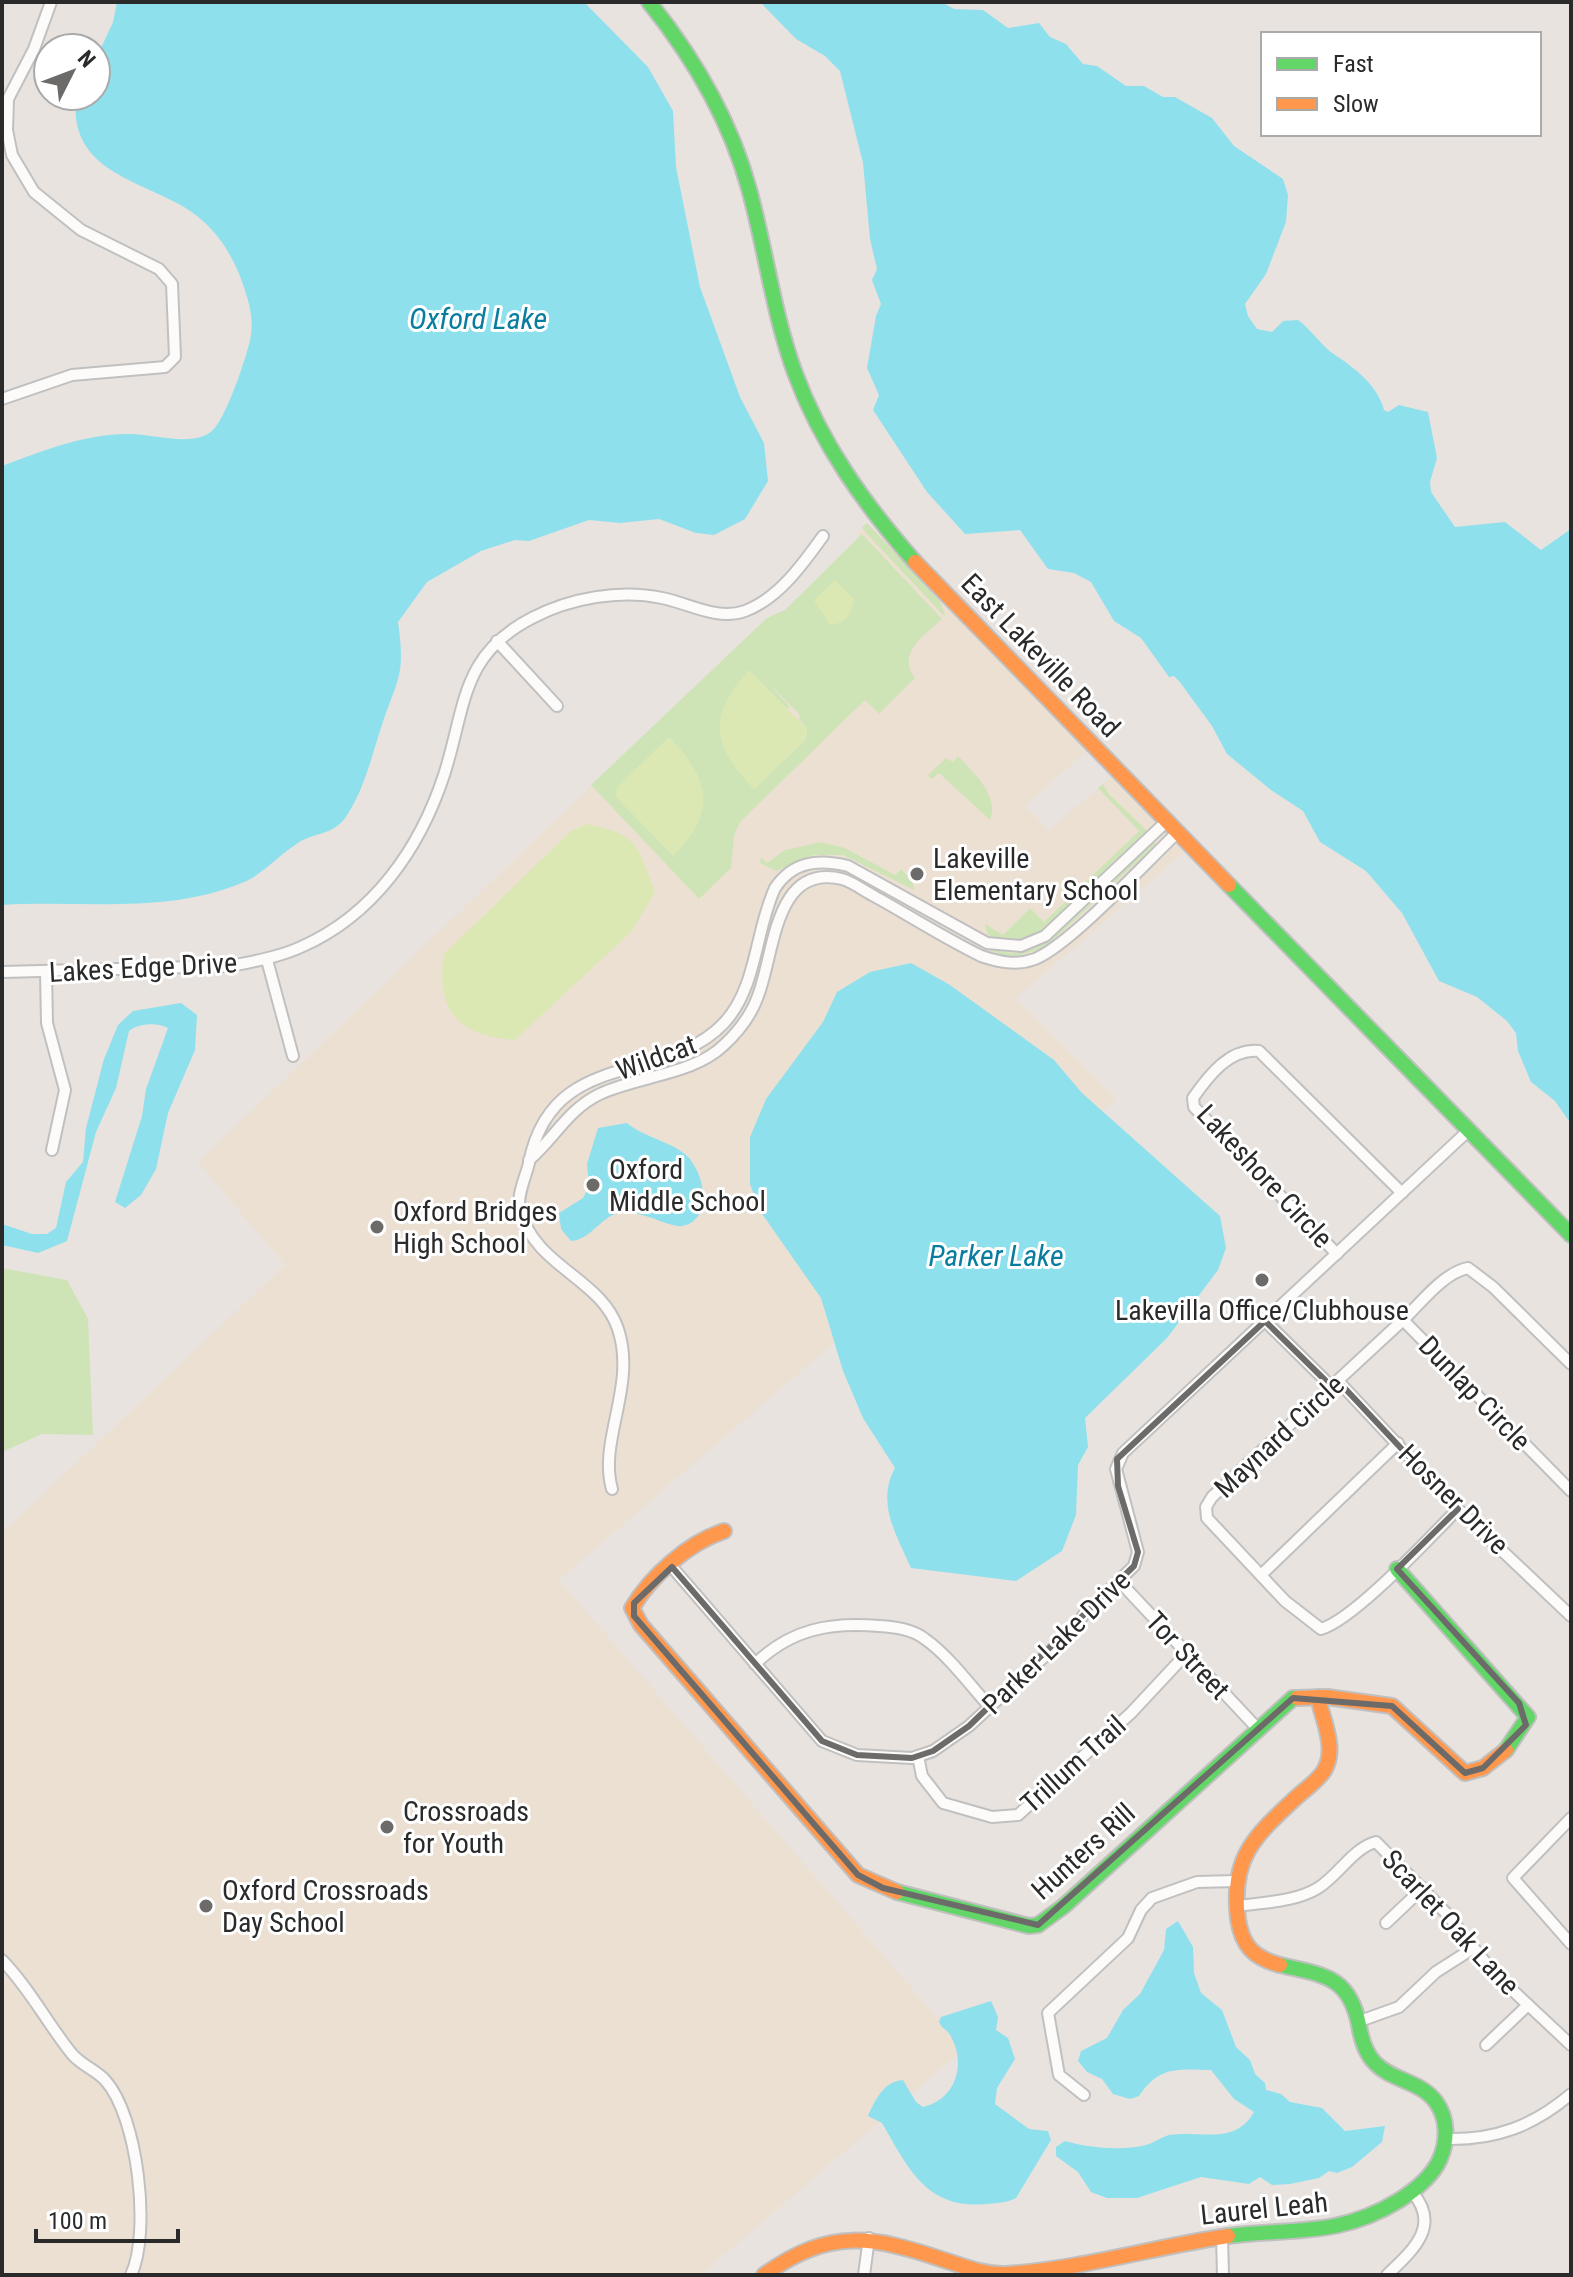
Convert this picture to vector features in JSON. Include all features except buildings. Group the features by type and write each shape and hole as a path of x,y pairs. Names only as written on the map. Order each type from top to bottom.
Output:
{"street":[{"path":"2,399 72,375 165,367 175,357 172,284 159,269 81,230 34,192 12,155 7,130 8,99 34,49 51,2"},
{"name":"East Lakeville Road","path":"649,2 693,61 728,129 749,189 793,366 816,422 847,479 902,549 1571,1235"},
{"name":"Lakes Edge Drive","path":"2,972 218,967 267,960 303,946 334,928 380,891 413,848 444,775 468,681 480,659 497,641 536,615 566,604 604,596 660,598 718,613 744,611 787,581 823,536"},
{"path":"497,641 557,706"},
{"path":"1172,826 1054,950 1023,962 1002,963 966,948 845,880 810,879 794,888 789,897 775,888 783,876 804,864 824,861 848,866 971,935 1003,947 1021,946 1045,936 1172,826"},
{"name":"Wildcat","path":"612,1489 607,1471 624,1382 624,1355 618,1328 600,1300 554,1263 531,1237 518,1207 531,1143 544,1119 592,1080 678,1052 711,1036 725,1022 745,989 775,888"},
{"name":"Wildcat","path":"529,1160 565,1120 599,1094 683,1067 720,1049 736,1033 759,995 789,897"},
{"path":"966,948 971,935"},
{"path":"267,960 293,1056"},
{"path":"46,972 47,1023 65,1090 52,1150"},
{"name":"Lakeshore Circle","path":"1337,1254 1194,1107 1193,1098 1228,1058 1243,1049 1259,1051 1402,1193"},
{"name":"Parker Lake Drive","path":"672,1567 822,1741 857,1755 918,1756 949,1742 1072,1631 1085,1613 1134,1566 1138,1552 1118,1486 1117,1459 1469,1130"},
{"name":"Dunlap Circle","path":"1571,1364 1493,1287 1468,1268 1443,1283 1403,1320 1571,1491"},
{"name":"Maynard Circle","path":"1403,1320 1239,1471 1206,1507 1207,1518 1261,1575 1321,1629 1335,1624 1458,1509"},
{"name":"Hosner Drive","path":"1265,1321 1398,1443 1458,1509 1571,1616"},
{"path":"1261,1575 1398,1443"},
{"name":"Hunters Rill","path":"724,1531 698,1542 634,1603 634,1616 851,1868 883,1888 1038,1925 1064,1906 1293,1698 1318,1697 1392,1706 1465,1773 1475,1774 1483,1768 1526,1725 1528,1717 1519,1703 1397,1569"},
{"name":"Tor Street","path":"1120,1582 1257,1728"},
{"path":"755,1664 772,1647 805,1631 839,1623 895,1627 927,1640 989,1706"},
{"name":"Trillum Trail","path":"918,1756 922,1776 943,1803 992,1817 1018,1815 1131,1713 1187,1653"},
{"path":"1318,1697 1330,1747 1327,1767 1258,1835 1247,1850 1236,1881 1242,1935 1249,1951 1337,1982 1352,1999 1369,2056 1377,2066 1420,2087 1434,2099 1442,2113 1447,2139 1479,2139 1510,2132 1571,2094"},
{"path":"1570,1941 1513,1878 1571,1818"},
{"name":"Scarlet Oak Lane","path":"1239,1906 1311,1892 1327,1882 1365,1845 1376,1842 1423,1888 1472,1949 1571,2045"},
{"path":"1084,2095 1071,2089 1059,2075 1048,2013 1128,1938 1141,1910 1152,1898 1197,1882 1236,1881"},
{"path":"1386,1923 1423,1888"},
{"path":"1360,2021 1399,2007 1436,1972 1472,1949"},
{"path":"2,1960 25,1984 72,2054 106,2081 127,2120 142,2221 140,2256 131,2275"},
{"path":"1486,2045 1528,2005"},
{"name":"Laurel Leah","path":"764,2275 794,2253 838,2237 869,2238 959,2270 996,2274 1048,2272 1222,2235 1293,2235 1344,2226 1375,2215 1412,2192 1436,2169 1447,2139"},
{"path":"1387,2275 1418,2245 1425,2227 1423,2208 1412,2192"},
{"path":"1222,2235 1223,2275"},
{"path":"864,2275 869,2238"}],"highlighted area":[{"path":"1265,1321 1331,1386 1338,1381 1458,1509 1397,1569 1519,1703 1526,1725 1483,1768 1465,1773 1392,1706 1293,1698 1038,1925 883,1888 858,1875 634,1616 634,1603 672,1567 822,1741 857,1755 912,1758 933,1751 969,1726 1134,1566 1138,1552 1118,1486 1117,1459"}],"shaded area":[{"path":"867,523 1090,748 1025,806 1049,830 1115,774 1188,849 1016,998 1116,1099 559,1580 964,2049 701,2275 2,2275 2,1533 285,1265 198,1162 767,618 785,610 861,538 856,533"}],"green space":[{"path":"867,523 940,601 946,618 865,532 862,527"},
{"path":"862,534 942,619 921,638 911,653 910,669 915,678 879,714 865,700 740,822 734,836 731,868 699,899 591,785 767,618 785,610","holes":["749,670 787,709 789,706 763,678 800,715 799,719 807,729 806,739 754,789"]},
{"path":"835,580 854,599 847,617 830,625 814,600"},
{"path":"749,670 807,729 806,739 754,789 730,759 720,730 726,702"},
{"path":"669,737 694,768 703,796 697,825 673,856 616,797 617,787"},
{"path":"958,756 988,793 992,811 990,820 939,773 932,779 928,775 946,758 953,762"},
{"path":"1103,784 1108,793 1147,831 1038,934 1012,941 987,934 985,924 1003,935 1030,908 1044,922 1139,831 1098,788"},
{"path":"586,824 626,837 639,852 655,892 631,932 515,1040 479,1033 465,1026 447,1005 442,974 444,954 570,832"},
{"path":"1152,841 1156,844 1045,948 1011,958 980,947 982,944 1000,951 1018,953 1042,944 1074,918"},
{"path":"821,842 845,848 895,875 901,869 912,881 914,890 843,855 813,855 776,871 760,863 761,857 767,863 785,850"},
{"path":"2,1268 67,1280 88,1319 93,1435 42,1434 2,1452"}],"water":[{"name":"Oxford Lake","path":"117,2 584,2 648,67 673,111 676,167 700,287 740,397 764,443 768,481 745,519 714,535 696,533 659,519 620,523 589,520 529,541 515,540 481,551 427,582 398,622 401,655 398,677 352,808 340,824 298,843 244,882 185,899 155,902 2,905 2,466 98,436 130,434 184,439 205,435 218,423 230,400 251,335 251,312 240,276 230,255 211,229 184,207 109,169 83,141 76,112 112,112 112,32 108,32"},
{"path":"760,2 942,2 954,9 983,10 1008,28 1039,23 1050,37 1066,44 1083,64 1097,66 1126,86 1144,86 1163,97 1175,97 1212,118 1234,146 1283,179 1288,195 1286,222 1266,274 1245,304 1248,316 1257,329 1272,332 1283,321 1298,320 1330,351 1365,378 1377,393 1384,410 1388,412 1399,405 1428,412 1437,458 1430,482 1431,492 1455,527 1505,522 1541,550 1571,529 1571,1124 1555,1101 1531,1082 1518,1051 1516,1033 1507,1021 1477,997 1439,981 1402,913 1366,871 1320,842 1303,811 1227,754 1212,726 1179,681 1174,676 1169,677 1141,638 1114,621 1091,582 1074,573 1048,569 1020,530 965,534 927,492 873,410 879,395 867,368 881,304 872,280 877,269 870,239 863,163 840,71 825,56 796,39"},
{"name":"Parker Lake","path":"911,963 950,985 1054,1060 1082,1093 1220,1216 1226,1248 1218,1270 1167,1338 1085,1418 1088,1447 1078,1465 1076,1515 1062,1551 1016,1581 911,1568 894,1531 888,1506 887,1494 895,1468 863,1418 843,1371 821,1298 760,1211 750,1184 750,1137 766,1099 823,1022 837,992 870,972"},
{"path":"181,1003 197,1015 195,1050 168,1113 156,1169 141,1195 125,1208 115,1202 142,1116 146,1089 168,1028 154,1024 137,1026 129,1031 116,1088 96,1132 67,1241 38,1253 2,1245 2,1224 32,1234 47,1234 56,1228 66,1182 83,1162 86,1128 104,1059 118,1025 133,1011"},
{"path":"627,1123 680,1150 692,1162 698,1172 703,1194 699,1215 692,1222 677,1226 640,1214 616,1213 585,1236 571,1241 561,1229 559,1213 583,1198 589,1187 587,1164 598,1128"},
{"path":"1178,1921 1193,1947 1194,1973 1201,1993 1222,2010 1236,2047 1250,2060 1255,2074 1265,2083 1266,2090 1281,2094 1290,2102 1322,2108 1345,2131 1385,2126 1382,2142 1352,2167 1290,2184 1272,2185 1260,2177 1249,2184 1201,2177 1137,2198 1107,2198 1091,2192 1078,2172 1056,2156 1056,2147 1065,2141 1095,2147 1127,2148 1146,2145 1169,2135 1227,2133 1246,2123 1254,2112 1234,2099 1211,2070 1170,2071 1154,2079 1139,2096 1130,2099 1113,2094 1102,2079 1087,2072 1078,2061 1081,2051 1107,2038 1123,2010 1140,1994 1164,1950 1166,1929"},
{"path":"991,2001 998,2017 996,2030 1008,2038 1015,2059 997,2088 995,2104 1029,2129 1048,2131 1051,2140 1016,2198 998,2203 965,2204 948,2200 921,2182 900,2155 882,2123 868,2116 881,2092 896,2081 903,2080 916,2102 923,2107 944,2097 955,2079 958,2057 950,2035 939,2021 941,2017"}],"traffic: fast":[{"path":"649,2 695,67 732,138 755,212 781,328 806,399 846,473 915,562"},
{"path":"1229,885 1571,1235"},
{"path":"1397,1569 1528,1717 1506,1750"},
{"path":"897,1892 1029,1926 1038,1925 1064,1906 1293,1698 1297,1698"},
{"path":"1228,2236 1335,2226 1376,2213 1422,2183 1437,2166 1444,2144 1445,2122 1436,2102 1423,2090 1382,2069 1372,2059 1364,2045 1354,2008 1341,1987 1321,1975 1280,1965"}],"traffic: slow":[{"path":"915,562 1229,885"},
{"path":"724,1531 710,1536 672,1562 649,1584 632,1608 641,1625 858,1875 897,1892"},
{"path":"1280,1965 1263,1959 1246,1944 1238,1919 1238,1879 1249,1848 1259,1835 1325,1769 1330,1752 1318,1697"},
{"path":"1297,1698 1327,1697 1392,1706 1465,1773 1483,1768 1506,1750"},
{"path":"764,2275 810,2249 853,2241 897,2246 976,2270 1006,2274 1062,2268 1228,2236"}],"place":[{"name":"Lakeville Elementary School","path":"917,874"},
{"name":"Oxford Middle School","path":"593,1185"},
{"name":"Oxford Bridges High School","path":"377,1227"},
{"name":"Lakevilla Office/Clubhouse","path":"1262,1280"},
{"name":"Crossroads for Youth","path":"387,1827"},
{"name":"Oxford Crossroads Day School","path":"206,1906"}]}
